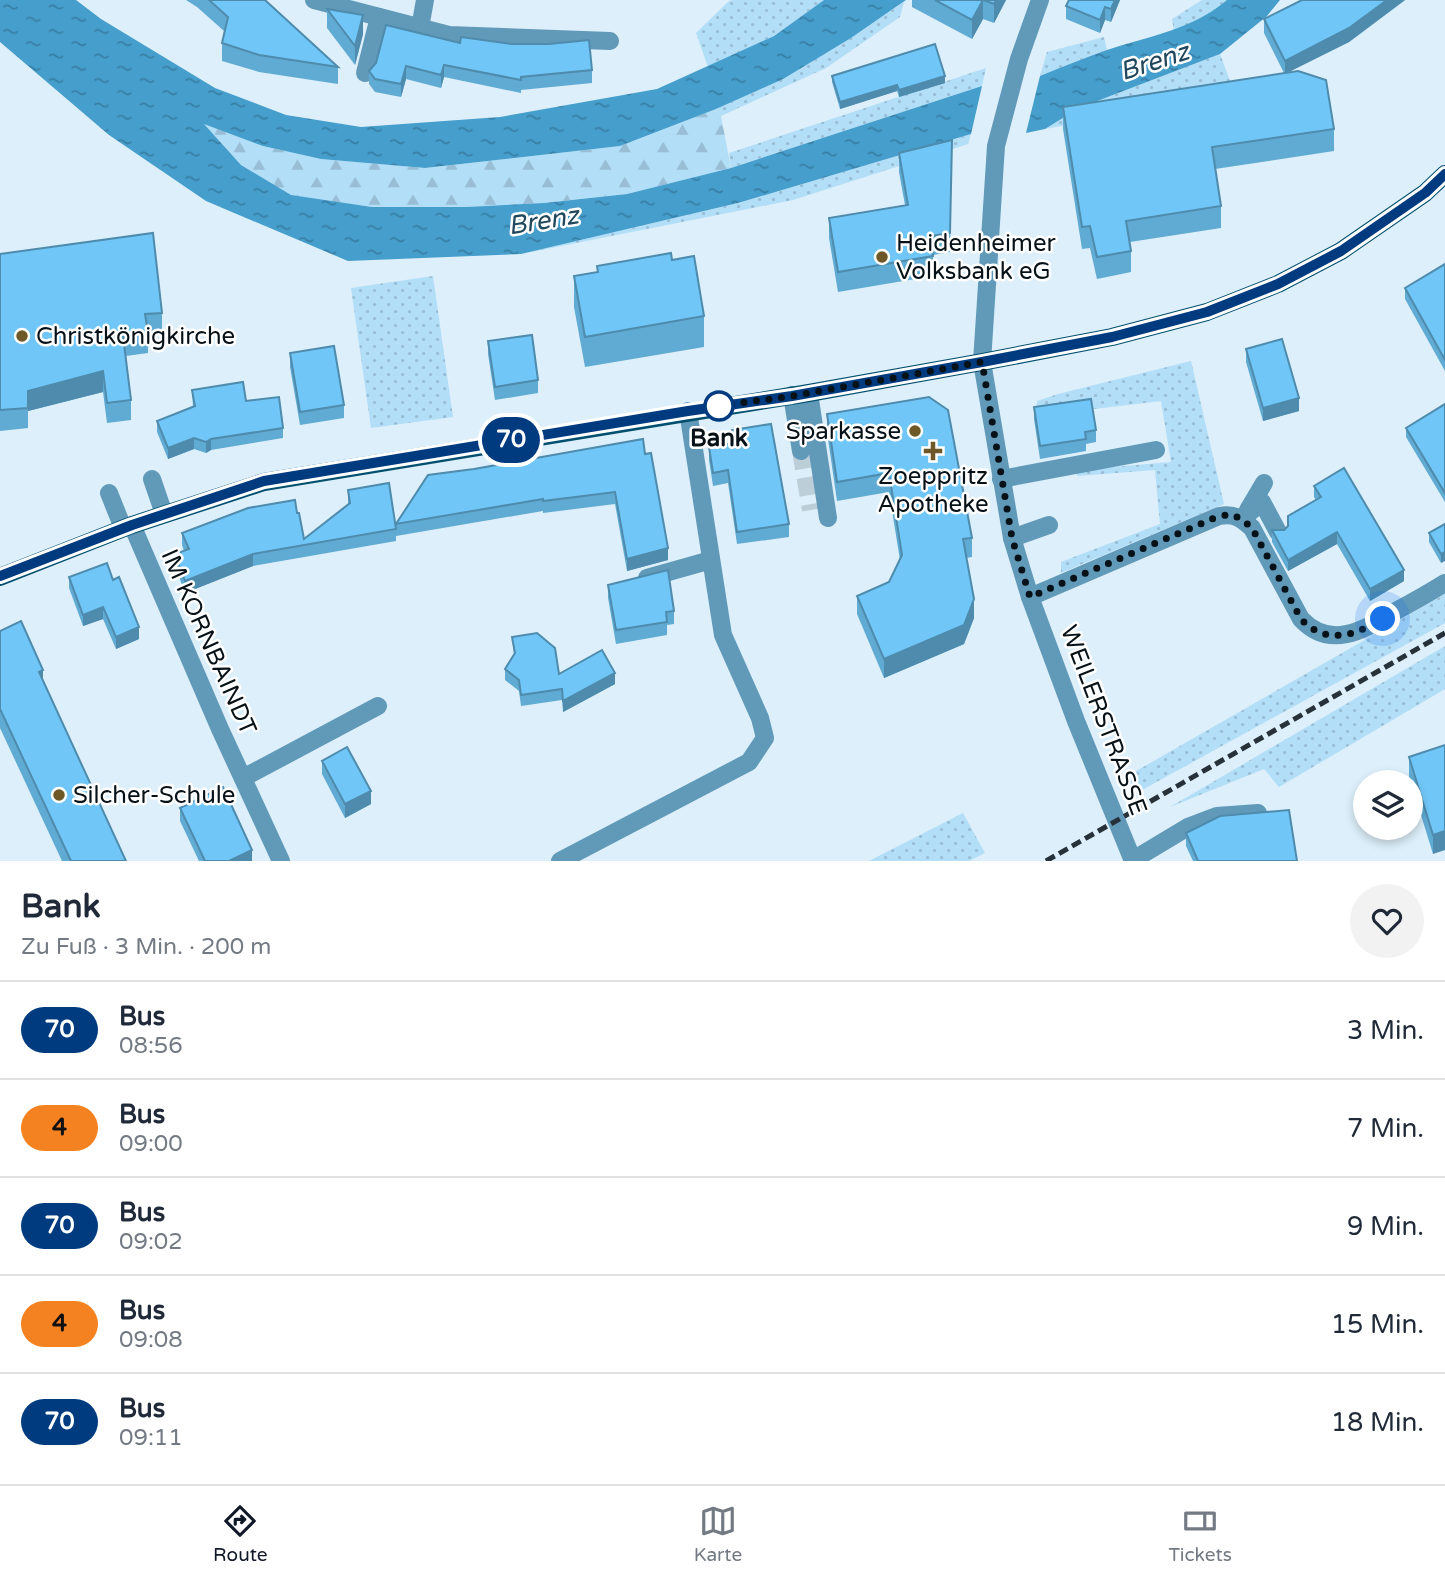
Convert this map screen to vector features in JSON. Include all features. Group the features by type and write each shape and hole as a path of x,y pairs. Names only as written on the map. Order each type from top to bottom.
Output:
{"main road":[{"path":"0,577 127,526 264,481 982,362 1112,337 1207,312 1278,284 1365,236 1425,193 1445,174"}],"street":[{"path":"314,0 347,4 379,17 449,36 610,41"},
{"path":"420,28 425,0"},
{"name":"WEILERSTRASSE","path":"1040,0 1019,60 996,146 982,362 1012,538 1030,597 1076,721 1133,861"},
{"path":"365,73 379,17"},
{"path":"801,394 801,451"},
{"path":"801,394 828,518"},
{"path":"560,861 749,762 765,738 761,718 723,635 688,411"},
{"path":"1000,480 1156,450"},
{"path":"152,479 164,514"},
{"path":"1242,519 1264,483"},
{"name":"IM KORNBAINDT","path":"109,493 127,526 281,861"},
{"path":"1242,519 1262,502 1278,532"},
{"path":"1030,597 1219,516 1231,514 1252,528 1301,619 1311,629 1327,635 1360,632 1445,583"},
{"path":"1012,538 1049,525"},
{"path":"634,581 711,559"},
{"name":"IM KORNBAINDT","path":"243,778 378,706"},
{"path":"1133,861 1188,827 1217,816 1277,812"}],"green space":[{"path":"733,0 824,0 774,36 708,67 696,33"},
{"path":"1202,0 1227,0 1211,14 1174,31 1172,19"},
{"path":"904,2 900,17 826,68 721,116 716,109 783,78 851,38"},
{"path":"1104,37 1107,50 1040,76 1047,52"},
{"path":"1220,54 1235,94 1045,129 1079,108"},
{"path":"986,68 982,86 731,168 729,153"},
{"path":"716,109 721,116 731,168 627,194 544,203 466,207 372,207 291,196 241,165 203,123 263,146 321,159 425,168 620,146"},
{"path":"971,134 968,144 793,200 521,254 738,203"},
{"path":"433,276 453,417 371,428 351,288"},
{"path":"1191,361 1224,504 1061,573 1061,562 1160,524 1155,470 1077,476 1077,470 1171,462 1161,401 1036,416 1037,401"},
{"path":"1445,594 1445,623 1133,795 1124,778"},
{"path":"1445,646 1445,689 1279,787 1264,769 1170,807"},
{"path":"963,813 985,853 969,861 869,861"}],"water":[{"name":"Brenz","path":"0,0 76,0 101,19 215,88 286,115 361,127 500,117 657,89 774,36 824,0 906,0 851,38 783,79 716,109 620,146 425,168 321,159 263,146 204,124 241,165 291,195 372,207 466,207 544,203 627,194 731,168 982,86 971,134 738,203 521,254 348,261 206,201 109,135 0,42"},
{"name":"Brenz","path":"1227,0 1280,0 1267,16 1220,54 1079,108 1045,129 1026,133 1040,76 1107,50 1185,25"}],"building":[{"path":"209,0 265,0 338,67 259,55 222,43 228,17"},
{"path":"935,0 983,0 972,20"},
{"path":"1069,0 1115,0 1111,9 1105,7 1100,20 1066,6"},
{"path":"1302,0 1387,0 1349,28 1285,61 1264,19"},
{"path":"327,9 363,15 355,46"},
{"path":"386,25 460,43 461,37 512,44 589,40 592,70 521,77 521,80 444,65 441,75 406,66 401,84 375,79 369,71 376,63"},
{"path":"935,44 945,76 899,90 897,85 840,102 832,76"},
{"path":"1298,71 1326,80 1334,129 1212,147 1221,206 1126,221 1131,251 1097,257 1090,226 1082,227 1063,107"},
{"path":"952,140 950,233 930,236 933,256 838,272 829,218 908,205 899,153"},
{"path":"153,233 162,313 145,314 148,333 123,336 131,400 107,403 103,371 28,391 28,408 0,410 0,254"},
{"path":"671,253 672,260 694,256 704,316 585,337 574,276 598,272 597,266"},
{"path":"1445,264 1445,360 1405,288"},
{"path":"532,335 538,380 495,387 488,341"},
{"path":"1282,339 1299,398 1263,408 1246,349"},
{"path":"334,346 344,405 300,412 290,353"},
{"path":"243,382 246,401 279,397 283,428 206,442 194,438 168,448 157,421 195,406 192,390"},
{"path":"929,397 948,410 972,538 963,539 974,599 964,625 884,659 857,596 889,582 902,555 889,473 837,482 827,414"},
{"path":"1091,399 1096,430 1085,432 1086,439 1040,446 1034,407"},
{"path":"1445,404 1445,493 1406,428"},
{"path":"771,424 789,524 737,532 728,470 713,473 709,447 733,443 732,430"},
{"path":"643,439 645,454 651,453 668,548 627,559 615,492 543,499 396,524 428,475"},
{"path":"1344,468 1404,570 1370,589 1337,532 1288,560 1272,530 1284,530 1288,526 1288,516 1321,497 1314,486"},
{"path":"389,483 396,529 253,554 185,581 175,554 189,549 182,533 248,508 295,500 304,539 350,503 348,490"},
{"path":"1445,524 1445,552 1441,554 1429,533"},
{"path":"107,563 113,580 119,577 139,627 116,637 103,607 83,615 69,577"},
{"path":"668,570 674,611 666,612 667,622 616,630 608,585"},
{"name":"Silcher-Schule","path":"21,621 43,670 39,672 126,861 71,861 0,709 0,631"},
{"path":"537,633 555,648 559,674 602,650 615,673 563,701 562,689 521,695 519,680 505,669 515,653 512,637"},
{"path":"1445,745 1445,831 1433,835 1423,802 1423,770 1413,770 1409,757"},
{"path":"347,747 371,791 345,804 322,761"},
{"path":"223,787 252,850 229,861 205,861 180,808"},
{"path":"1289,810 1297,861 1198,861 1186,833 1220,816"}],"tunnel":[{"path":"801,451 811,510"}],"railway":[{"path":"1046,861 1445,633"}],"bus line":[{"name":"70","path":"0,576 132,525 264,481 792,396 982,362 1112,337 1207,312 1278,284 1341,251 1425,193 1445,174"}],"place":[{"name":"Heidenheimer Volksbank eG","path":"882,257"},
{"name":"Christkönigkirche","path":"22,336"},
{"name":"Bank","path":"719,406"},
{"name":"Sparkasse","path":"915,431"},
{"name":"Zoeppritz Apotheke","path":"933,451"},
{"name":"Silcher-Schule","path":"59,795"}],"route":[{"path":"719,406 792,396 982,362 1000,480 1012,538 1030,597 1219,516 1231,514 1252,528 1301,619 1311,629 1327,635 1344,635 1360,632 1383,619"}]}
